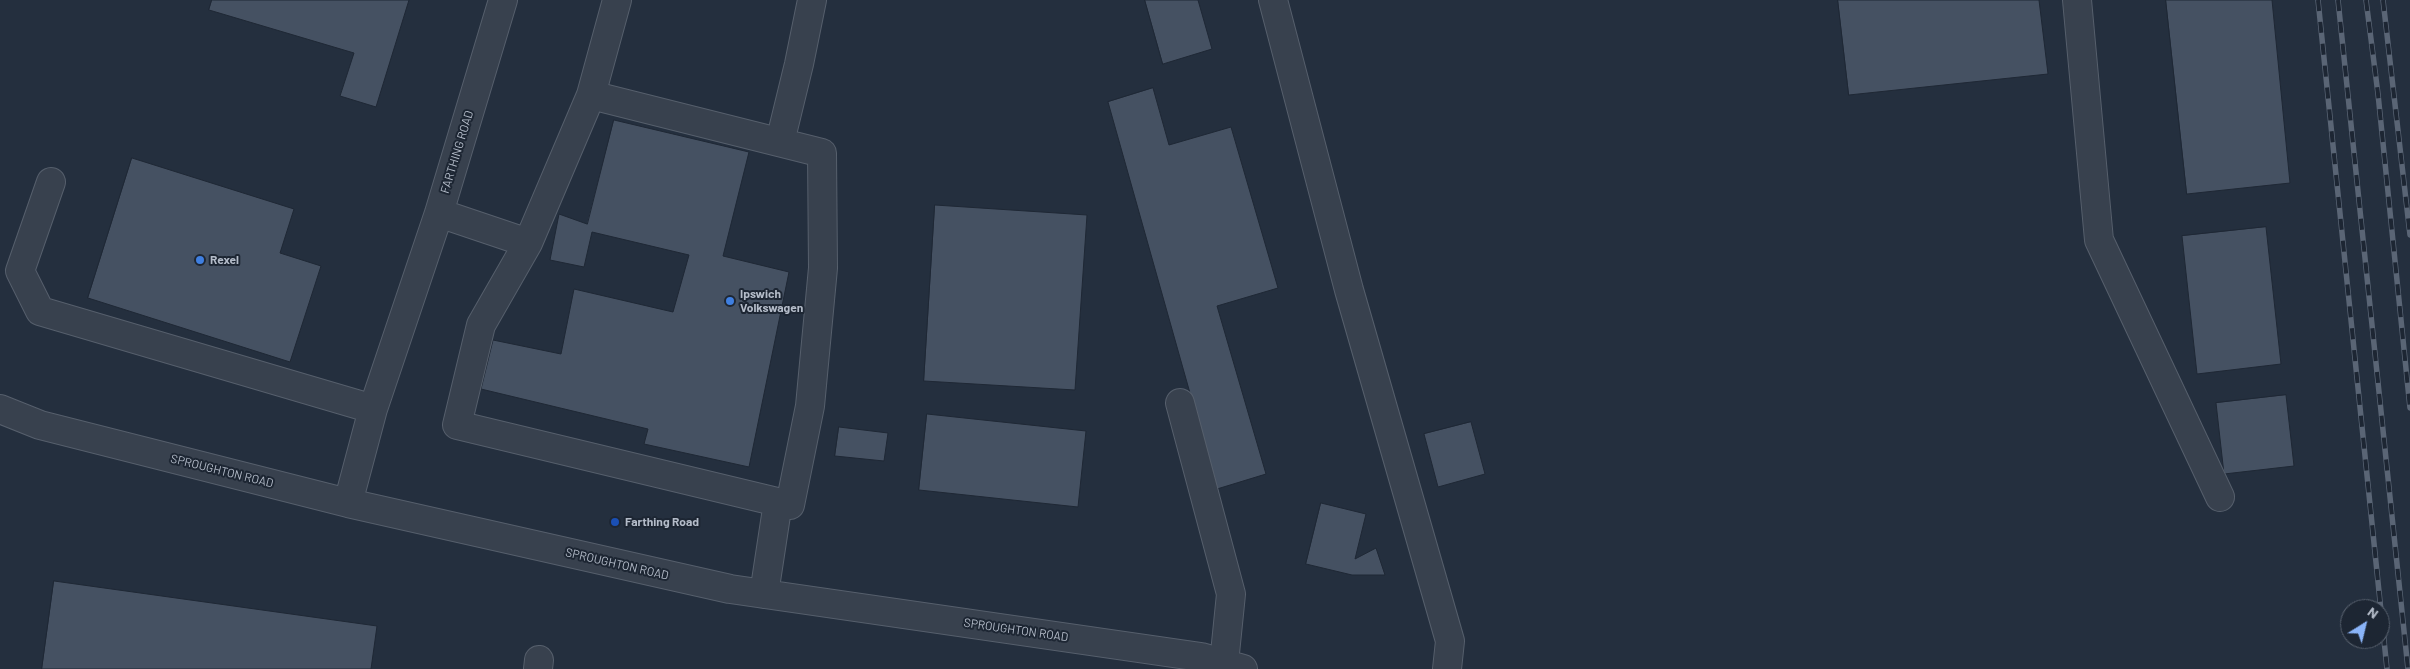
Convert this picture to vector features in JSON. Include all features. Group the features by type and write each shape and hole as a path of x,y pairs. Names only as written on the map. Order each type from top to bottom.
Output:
{"street":[{"name":"FARTHING ROAD","path":"348,504 373,409 439,213 503,0"},
{"path":"591,95 822,153 823,268 810,406 790,505 457,425 481,324 528,243 591,95 617,0"},
{"path":"780,142 812,0"},
{"path":"1273,0 1349,290 1450,641 1448,669"},
{"path":"2077,0 2099,240 2220,497"},
{"path":"51,182 20,271 40,311 373,409"},
{"path":"439,213 528,243"},
{"path":"1180,403 1231,594 1234,666"},
{"name":"SPROUGHTON ROAD","path":"0,408 40,425 348,504 730,589 1201,657 1234,666"},
{"path":"764,594 778,502"}],"building":[{"path":"212,0 409,0 376,107 340,96 354,53 209,10"},
{"path":"1145,0 1198,0 1212,49 1163,64"},
{"path":"1838,0 2039,0 2048,74 1849,95"},
{"path":"2166,0 2272,0 2290,183 2187,194"},
{"path":"1153,88 1169,145 1231,127 1278,288 1217,306 1266,474 1217,489 1108,102"},
{"name":"Ipswich Volkswagen","path":"614,120 749,152 723,256 789,272 749,467 644,444 648,429 481,389 493,340 561,354 574,289 673,312 689,255 592,232 584,267 550,260 559,214 587,224"},
{"name":"Rexel","path":"132,158 294,209 280,253 321,266 290,362 88,298"},
{"path":"935,205 1087,215 1075,390 924,381"},
{"path":"2266,227 2281,364 2197,374 2182,236"},
{"path":"2286,395 2294,466 2224,474 2216,403"},
{"path":"927,414 1086,431 1078,507 919,490"},
{"path":"1471,422 1485,474 1438,487 1424,434"},
{"path":"839,427 888,433 884,461 835,456"},
{"path":"1321,503 1366,514 1355,559 1376,548 1385,575 1352,575 1306,564"},
{"path":"54,581 377,626 371,669 42,669"}],"railway":[{"path":"2318,0 2387,669"},
{"path":"2338,0 2408,669"},
{"path":"2366,0 2378,94 2410,408"},
{"path":"2383,0 2410,235"}],"place":[{"name":"Rexel","path":"200,260"},
{"name":"Ipswich Volkswagen","path":"730,301"},
{"name":"Farthing Road","path":"615,522"}]}
